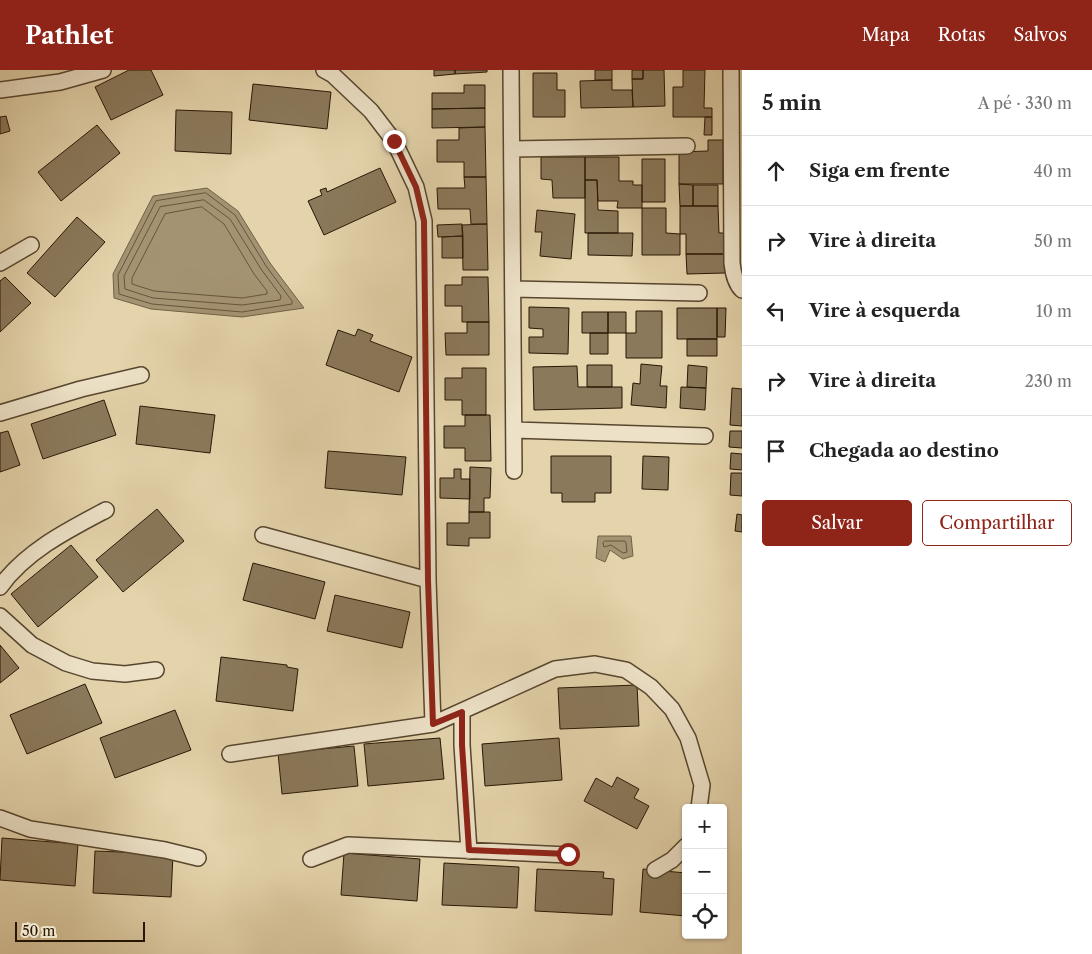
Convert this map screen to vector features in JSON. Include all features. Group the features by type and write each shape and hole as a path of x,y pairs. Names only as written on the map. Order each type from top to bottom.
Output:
{"street":[{"path":"0,90 60,82 102,70"},
{"path":"324,70 333,75 371,111 394,141 416,187 424,221 428,580 433,724"},
{"path":"511,70 514,471"},
{"path":"731,70 732,263 734,277 742,290"},
{"path":"512,149 686,146"},
{"path":"0,263 31,245"},
{"path":"512,288 699,293"},
{"path":"0,413 81,389 141,375"},
{"path":"514,430 705,436"},
{"path":"0,587 8,575 32,554 58,536 106,510"},
{"path":"263,535 428,580"},
{"path":"0,616 32,645 66,663 92,671 125,674 156,670"},
{"path":"230,754 433,724 556,670 595,664 626,670 652,687 672,710 688,738 702,785 700,804"},
{"path":"462,712 462,745 469,850"},
{"path":"0,818 30,830 165,850 198,858"},
{"path":"311,859 348,845 568,854"},
{"path":"655,870 672,860 683,849"}],"water":[{"path":"207,188 238,211 270,263 304,308 242,317 151,309 114,298 113,274 153,196"},
{"path":"598,536 631,536 633,556 623,559 610,550 605,562 596,558"}],"building":[{"path":"129,70 151,70 163,95 111,120 95,87"},
{"path":"434,70 455,70 455,74 434,76"},
{"path":"455,70 487,70 487,72 455,74"},
{"path":"595,70 612,70 612,80 595,80"},
{"path":"632,70 643,70 643,79 632,79"},
{"path":"643,70 664,70 665,106 633,107 632,79 643,79"},
{"path":"683,70 705,70 704,108 712,108 712,117 673,117 673,87 683,87"},
{"path":"533,73 557,73 557,90 565,90 565,117 533,117"},
{"path":"612,80 612,90 632,90 633,107 581,108 580,81"},
{"path":"253,84 331,92 327,129 249,120"},
{"path":"464,85 485,85 485,108 432,109 432,93 464,93"},
{"path":"485,108 485,127 432,128 432,109"},
{"path":"176,110 232,112 231,154 175,151"},
{"path":"6,116 10,131 0,134 0,117"},
{"path":"705,117 712,117 712,135 704,135"},
{"path":"97,125 120,153 61,201 38,172"},
{"path":"485,127 486,177 464,177 464,162 437,162 437,140 459,140 459,128"},
{"path":"708,140 723,140 723,184 679,184 679,152 708,151"},
{"path":"541,157 585,157 585,198 553,198 552,180 541,179"},
{"path":"585,157 619,157 619,181 633,181 633,185 642,185 642,208 617,208 618,201 598,201 597,180 585,180"},
{"path":"642,159 665,159 665,202 642,202"},
{"path":"380,168 396,202 324,235 308,201 322,195 320,190 326,188 327,192"},
{"path":"464,177 486,177 487,224 471,224 470,209 438,209 437,188 465,188"},
{"path":"585,180 597,180 598,210 618,211 618,233 585,233"},
{"path":"679,184 693,185 693,206 680,206"},
{"path":"693,185 718,185 718,206 693,206"},
{"path":"680,206 718,206 719,233 725,233 725,254 686,254 686,234 680,234"},
{"path":"642,208 666,208 666,233 680,234 680,255 642,255"},
{"path":"537,210 575,214 571,259 540,256 542,232 535,232"},
{"path":"77,217 105,242 55,297 27,273"},
{"path":"462,224 463,236 438,237 437,225"},
{"path":"487,224 488,270 463,270 462,225"},
{"path":"588,233 633,233 632,256 588,255"},
{"path":"463,236 463,258 442,258 442,237"},
{"path":"686,254 725,254 725,273 687,274"},
{"path":"5,277 31,303 0,332 0,281"},
{"path":"462,277 488,277 489,322 462,322 462,306 445,306 445,285 462,285"},
{"path":"529,307 569,308 568,354 529,353 529,337 543,337 543,329 529,328"},
{"path":"677,308 717,308 717,339 677,339"},
{"path":"717,308 726,308 725,337 717,337"},
{"path":"636,311 662,311 662,358 626,358 626,333 636,333"},
{"path":"582,312 608,312 608,333 582,333"},
{"path":"608,312 626,312 626,333 608,333"},
{"path":"467,322 489,322 489,355 446,355 445,333 467,333"},
{"path":"358,329 373,335 370,341 412,357 399,392 326,365 338,330 355,336"},
{"path":"590,333 608,333 608,354 590,354"},
{"path":"687,339 717,339 717,356 687,356"},
{"path":"641,364 662,366 660,386 667,386 666,408 631,405 633,383 640,384"},
{"path":"587,365 612,365 612,387 587,387"},
{"path":"688,365 707,367 706,388 687,387"},
{"path":"577,366 578,387 622,387 622,408 534,410 533,367"},
{"path":"462,368 486,368 486,415 462,415 462,400 445,400 445,378 462,378"},
{"path":"681,387 706,388 705,410 680,408"},
{"path":"732,388 742,389 742,426 730,425"},
{"path":"104,400 116,435 43,459 31,424"},
{"path":"140,406 215,415 210,453 136,444"},
{"path":"465,415 490,415 491,461 465,461 465,448 444,448 444,426 465,426"},
{"path":"8,431 20,465 0,472 0,433"},
{"path":"730,431 742,431 742,448 729,447"},
{"path":"328,451 406,457 402,495 325,488"},
{"path":"731,453 742,454 742,470 730,469"},
{"path":"551,456 611,456 611,493 595,493 595,502 562,502 562,493 551,493"},
{"path":"643,456 669,457 668,490 642,489"},
{"path":"470,467 491,468 490,498 484,498 484,512 469,512"},
{"path":"454,469 461,469 461,479 470,479 470,499 440,498 440,478 454,478"},
{"path":"731,473 742,473 742,496 730,495"},
{"path":"157,509 184,541 123,592 96,560"},
{"path":"469,512 490,512 490,538 469,538 469,546 447,545 447,523 469,523"},
{"path":"737,514 742,515 742,532 735,531"},
{"path":"71,545 98,577 38,627 11,594"},
{"path":"253,563 325,582 315,619 243,600"},
{"path":"335,595 410,612 402,648 327,631"},
{"path":"0,645 19,668 0,683"},
{"path":"221,657 287,665 287,667 298,669 293,711 216,701"},
{"path":"85,684 102,723 27,754 10,715"},
{"path":"637,685 639,726 560,729 558,688"},
{"path":"175,710 191,750 115,778 100,738"},
{"path":"440,738 444,779 368,786 364,744"},
{"path":"559,738 562,780 485,786 482,744"},
{"path":"354,746 358,786 282,794 278,753"},
{"path":"617,777 639,789 634,798 649,806 637,829 584,801 596,778 612,787"},
{"path":"2,838 78,844 75,886 0,880"},
{"path":"95,851 173,854 171,897 93,893"},
{"path":"344,853 420,859 417,901 341,895"},
{"path":"444,863 519,867 517,908 442,905"},
{"path":"537,869 604,872 603,878 614,879 612,915 535,911"},
{"path":"643,869 682,873 682,916 640,912"}],"route":[{"path":"394,141 416,187 424,221 428,580 433,724 462,712 462,745 469,850 568,854"}]}
